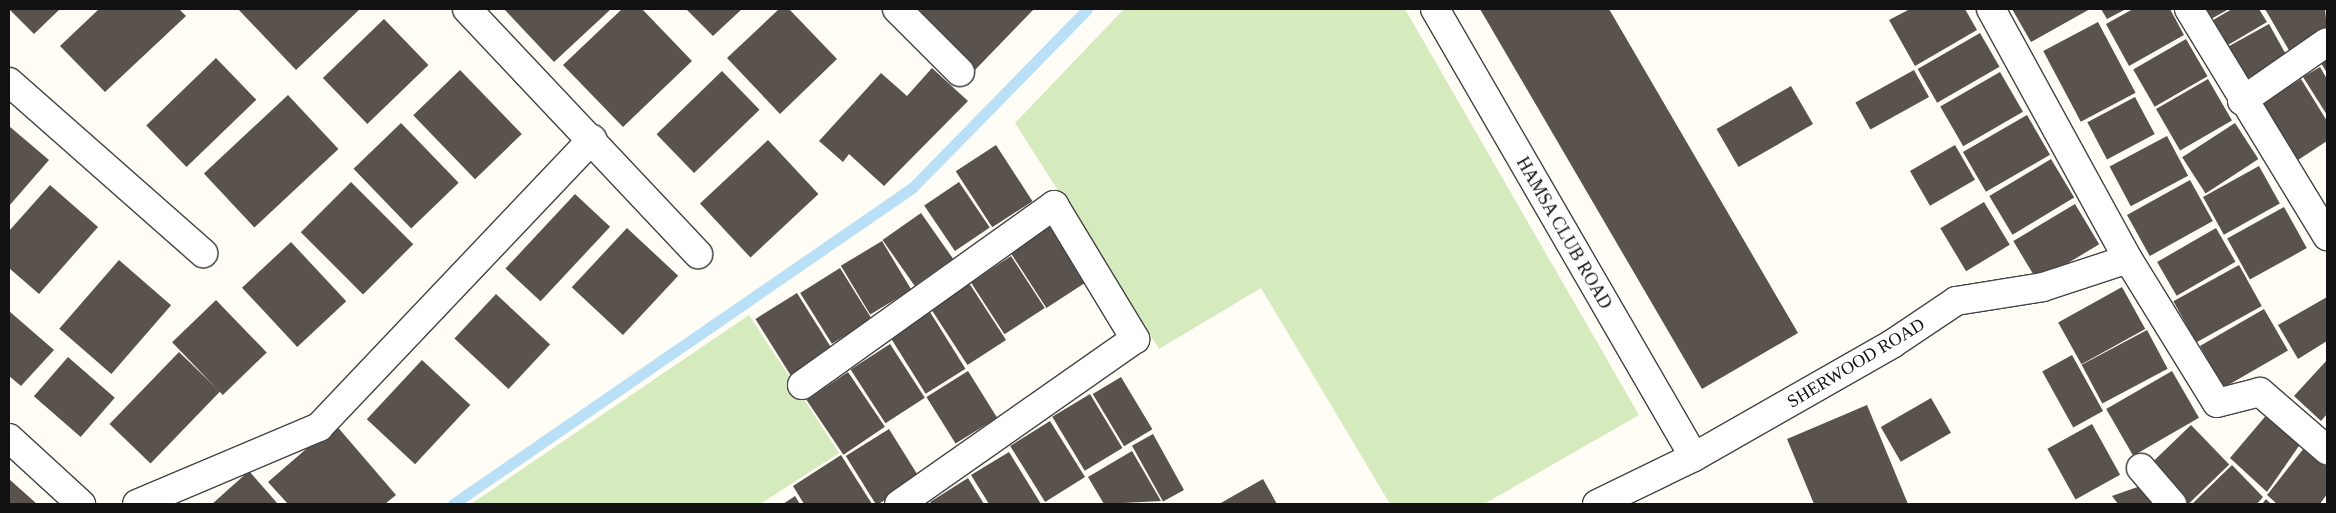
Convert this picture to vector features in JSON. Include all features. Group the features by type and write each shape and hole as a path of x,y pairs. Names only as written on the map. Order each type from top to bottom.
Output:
{"street":[{"path":"467,9 592,139 698,254"},
{"path":"897,9 960,72"},
{"name":"HAMSA CLUB ROAD","path":"1435,9 1694,457"},
{"path":"1992,9 2128,259 2217,403 2260,392 2327,450"},
{"path":"2189,9 2242,101 2327,236"},
{"path":"2242,101 2327,42"},
{"path":"9,82 202,253"},
{"path":"137,504 319,427 592,139"},
{"path":"802,385 1054,205 1135,339 899,504"},
{"name":"SHERWOOD ROAD","path":"1597,504 1694,457 1892,344 1956,301 2043,287 2128,259"},
{"path":"9,438 82,504"},
{"path":"2141,468 2172,504"}],"green space":[{"path":"1124,9 1405,9 1639,415 1484,504 1390,504 1261,288 1159,349 1015,123"},
{"path":"749,315 839,453 760,504 471,504"}],"building":[{"path":"9,9 60,9 34,34"},
{"path":"99,9 179,9 186,16 105,92 60,46"},
{"path":"238,9 360,9 296,70"},
{"path":"504,9 611,9 554,62"},
{"path":"622,9 642,9 692,61 623,127 563,65"},
{"path":"686,9 742,9 713,36"},
{"path":"779,9 789,9 837,59 780,114 727,58"},
{"path":"922,9 1034,9 975,70 917,14"},
{"path":"1480,9 1609,9 1798,333 1702,389"},
{"path":"1910,9 1965,9 1977,30 1915,66 1889,20"},
{"path":"2012,9 2090,9 2031,42"},
{"path":"2101,9 2126,9 2107,19"},
{"path":"2133,9 2170,9 2184,35 2129,66 2106,24"},
{"path":"2205,9 2229,9 2211,19"},
{"path":"2232,9 2259,9 2267,22 2228,45 2213,20"},
{"path":"2265,9 2325,9 2327,29 2290,52"},
{"path":"384,19 428,65 367,124 323,78"},
{"path":"2098,22 2136,93 2081,122 2043,51"},
{"path":"2269,24 2287,56 2246,79 2228,47"},
{"path":"1980,33 2000,67 1937,103 1918,69"},
{"path":"2186,39 2208,76 2155,107 2133,70"},
{"path":"216,58 256,100 187,167 146,125"},
{"path":"2327,59 2327,73 2321,63"},
{"path":"2320,67 2327,79 2327,115 2303,77"},
{"path":"932,68 968,101 884,186 849,154 843,162 819,141 881,73 907,96"},
{"path":"460,70 522,134 475,179 413,115"},
{"path":"1914,70 1929,97 1870,130 1855,102"},
{"path":"722,71 760,110 694,173 657,134"},
{"path":"2000,72 2023,112 1963,146 1940,106"},
{"path":"2208,79 2232,121 2180,151 2156,109"},
{"path":"2301,79 2327,121 2327,141 2298,160 2262,104"},
{"path":"1791,86 1813,124 1739,167 1717,129"},
{"path":"288,95 338,149 254,228 204,173"},
{"path":"2135,97 2155,134 2107,159 2087,122"},
{"path":"2027,115 2050,155 1986,192 1963,152"},
{"path":"401,123 459,183 411,229 354,169"},
{"path":"2235,123 2258,159 2206,193 2182,157"},
{"path":"9,126 49,160 9,206"},
{"path":"2167,136 2188,176 2131,206 2110,167"},
{"path":"768,140 818,194 750,258 700,203"},
{"path":"996,145 1032,201 992,227 956,171"},
{"path":"1955,145 1975,180 1930,206 1910,171"},
{"path":"2051,159 2074,198 2012,235 1989,196"},
{"path":"2259,166 2280,204 2224,235 2203,197"},
{"path":"2190,180 2213,221 2150,256 2127,215"},
{"path":"351,182 413,244 363,294 301,232"},
{"path":"959,182 990,228 955,251 924,205"},
{"path":"50,185 98,227 39,294 9,268 9,231"},
{"path":"575,194 610,227 541,301 505,269"},
{"path":"1984,202 2010,245 1966,271 1940,228"},
{"path":"2075,204 2099,244 2037,281 2013,241"},
{"path":"2284,207 2307,248 2250,280 2227,239"},
{"path":"921,213 953,259 915,286 882,240"},
{"path":"1051,225 1087,281 1046,308 1010,252"},
{"path":"627,228 678,276 623,335 572,287"},
{"path":"2216,228 2236,262 2177,296 2157,262"},
{"path":"882,241 911,290 870,315 841,266"},
{"path":"291,242 346,301 297,347 242,288"},
{"path":"1011,256 1045,308 1005,334 971,282"},
{"path":"119,260 171,305 111,374 59,329"},
{"path":"2239,265 2262,306 2196,342 2173,301"},
{"path":"840,268 872,319 832,344 800,293"},
{"path":"969,283 1006,340 967,365 930,308"},
{"path":"2122,287 2145,329 2081,364 2058,322"},
{"path":"797,293 832,349 790,375 755,319"},
{"path":"496,294 550,344 509,389 454,339"},
{"path":"2327,297 2327,341 2298,359 2278,325"},
{"path":"216,300 267,353 223,395 172,342"},
{"path":"2264,309 2288,351 2224,388 2200,346"},
{"path":"9,311 54,350 21,386 9,376"},
{"path":"930,312 966,369 926,394 890,337"},
{"path":"2147,330 2168,369 2102,404 2082,365"},
{"path":"890,344 925,398 885,423 851,370"},
{"path":"179,352 220,392 151,464 110,424"},
{"path":"2072,355 2103,411 2073,427 2042,371"},
{"path":"68,357 115,398 81,437 34,396"},
{"path":"422,360 470,405 415,464 367,419"},
{"path":"2327,360 2327,414 2321,421 2294,396"},
{"path":"968,371 997,418 956,444 926,397"},
{"path":"2172,371 2199,418 2133,456 2106,409"},
{"path":"848,372 885,427 843,455 807,400"},
{"path":"1121,377 1152,429 1124,446 1093,394"},
{"path":"1090,394 1122,448 1085,471 1052,417"},
{"path":"1931,398 1951,433 1901,462 1881,427"},
{"path":"1867,405 1908,504 1814,504 1787,439"},
{"path":"2269,412 2301,443 2267,492 2230,458"},
{"path":"1050,421 1085,477 1045,502 1010,446"},
{"path":"335,424 396,495 385,504 288,504 268,482"},
{"path":"2092,424 2120,475 2076,499 2047,449"},
{"path":"2191,425 2229,465 2188,504 2150,465"},
{"path":"889,429 920,478 876,504 846,456"},
{"path":"1153,434 1184,490 1163,502 1132,446"},
{"path":"2304,448 2327,467 2327,494 2320,504 2277,504 2267,495"},
{"path":"1132,451 1161,501 1104,504 1088,477"},
{"path":"1009,452 1041,504 989,504 971,475"},
{"path":"841,455 872,504 804,504 793,486"},
{"path":"2232,465 2263,497 2257,504 2192,504"},
{"path":"249,471 278,504 212,504"},
{"path":"968,478 984,504 932,504 930,502"},
{"path":"9,479 37,504 9,504"},
{"path":"1263,479 1277,504 1219,504"},
{"path":"2146,484 2163,504 2118,504 2112,496"},
{"path":"795,496 800,504 783,504"},
{"path":"2266,499 2271,504 2262,504"}],"waterway":[{"path":"453,504 912,188 1087,9"}]}
